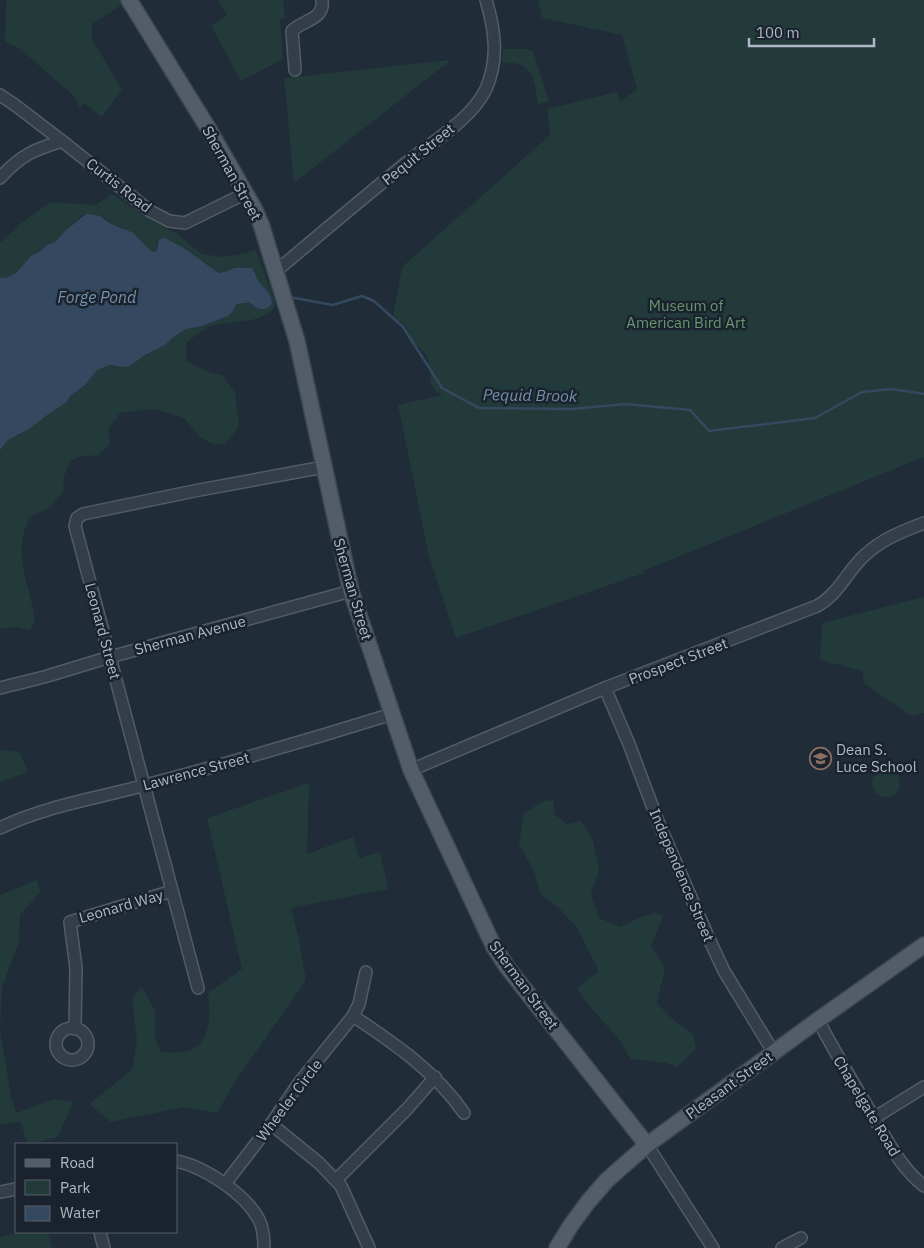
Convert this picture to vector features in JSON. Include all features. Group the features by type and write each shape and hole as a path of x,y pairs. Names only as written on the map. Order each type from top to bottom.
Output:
{"main road":[{"name":"Sherman Street","path":"129,0 201,116 246,193 261,224 297,341 351,591 411,770 494,947 507,968 647,1145"},
{"name":"Pleasant Street","path":"557,1248 588,1202 608,1180 647,1145 924,945"}],"street":[{"path":"295,70 292,30 317,16 323,6 322,0"},
{"name":"Pequit Street","path":"275,272 464,117 476,105 486,88 493,68 495,41 486,0"},
{"name":"Curtis Road","path":"0,95 16,104 150,211 169,221 185,223 246,193"},
{"path":"0,178 22,157 34,150 62,141"},
{"name":"Leonard Street","path":"198,988 75,526 76,518 82,514 324,467"},
{"name":"Prospect Street","path":"411,770 605,688 818,606 835,593 858,562 874,548 891,537 924,523"},
{"name":"Sherman Avenue","path":"0,688 44,677 110,656 351,591"},
{"name":"Independence Street","path":"605,688 629,744 659,824 710,943 724,971 774,1053"},
{"name":"Lawrence Street","path":"0,828 33,814 144,786 310,740 392,714"},
{"name":"Leonard Way","path":"75,1029 76,968 70,922 172,891"},
{"name":"Wheeler Circle","path":"225,1184 271,1124 299,1083 353,1016 359,1004 366,972"},
{"path":"353,1016 381,1034 435,1077 464,1112"},
{"name":"Chapelgate Road","path":"818,1020 894,1153 906,1169 924,1186"},
{"path":"336,1180 407,1109 435,1077"},
{"path":"874,1118 924,1087"},
{"path":"271,1124 320,1163 341,1186 369,1248"},
{"path":"647,1145 713,1248"},
{"path":"178,1161 190,1164 225,1184 247,1204 259,1218 263,1231 264,1248"},
{"path":"0,1192 15,1189"},
{"path":"100,1233 104,1248"},
{"path":"782,1248 801,1238"}],"green space":[{"path":"120,0 123,4 92,24 92,39 122,90 102,117 84,103 80,108 73,95 19,48 5,42 6,1"},
{"path":"217,0 283,0 285,18 280,20 283,59 241,81 211,26 227,15"},
{"name":"Museum of American Bird Art","path":"538,0 924,0 924,457 643,571 644,573 456,638 429,556 398,405 443,395 437,392 431,384 426,354 413,342 405,326 393,316 402,267 550,135 547,109 617,92 621,101 637,89 622,35 542,18"},
{"path":"503,49 527,49 533,51 549,101 538,104 534,80 528,70 518,64 502,63"},
{"path":"451,60 294,183 284,78"},
{"path":"112,194 147,218 177,234 202,254 223,257 247,253 255,249 276,304 264,316 209,327 186,343 187,361 208,372 222,375 235,392 239,427 225,444 212,444 199,436 184,418 150,409 120,413 109,428 109,445 98,455 78,457 70,462 64,476 63,493 50,507 29,518 23,535 22,558 35,623 29,630 17,627 0,629 0,450 8,440 29,429 67,402 70,396 85,385 97,370 110,365 130,366 145,355 165,345 186,329 202,326 228,316 233,311 237,302 247,300 259,309 265,309 272,304 269,294 252,268 217,272 184,248 165,238 157,243 157,250 154,252 145,246 134,234 114,225 103,217 82,215 54,243 47,245 31,256 16,273 6,278 0,277 0,243 20,224 51,202 96,205"},
{"path":"924,597 924,713 911,716 864,683 862,671 820,660 822,623"},
{"path":"0,750 19,752 28,772 0,782"},
{"path":"886,769 896,773 900,783 896,793 886,797 876,793 872,783 876,773"},
{"path":"309,783 307,854 353,837 359,858 380,852 388,889 291,908 306,980 234,1083 217,1113 185,1107 111,1122 89,1104 132,1070 137,1041 132,999 142,987 155,1011 155,1038 161,1052 176,1053 188,1051 197,1046 207,1030 209,1019 208,993 242,969 207,818"},
{"path":"553,800 555,815 567,824 581,821 593,841 599,870 591,894 599,918 620,927 641,917 656,913 663,916 651,946 665,968 657,1003 671,1018 693,1034 696,1048 676,1067 667,1063 631,1059 617,1037 586,1002 577,988 599,971 577,928 559,908 541,895 534,871 519,844 524,813 544,801"},
{"path":"37,880 40,892 20,915 19,942 2,987 0,1030 0,895"},
{"path":"0,1030 11,1096 16,1113 54,1099 73,1102 58,1137 28,1143 20,1121 0,1125"},
{"path":"15,1233 48,1233 52,1248 0,1248 0,1237"}],"water":[{"name":"Forge Pond","path":"86,214 99,216 131,232 154,252 157,250 159,239 165,238 184,248 217,272 221,273 235,268 252,268 269,294 272,304 265,309 259,309 247,300 237,302 233,311 228,316 202,326 186,329 165,345 145,355 130,366 110,365 97,370 85,385 70,396 67,402 29,429 8,440 0,450 0,277 6,278 16,273 31,256 47,245 54,243 66,230"}],"waterway":[{"name":"Pequid Brook","path":"289,297 333,305 362,296 374,301 403,327 442,388 479,408 572,409 625,404 690,410 709,431 815,418 862,392 892,389 924,394"},
{"name":"Pequid Brook","path":"235,303 249,301"}],"place":[{"name":"Dean S. Luce School","path":"820,758"}]}
